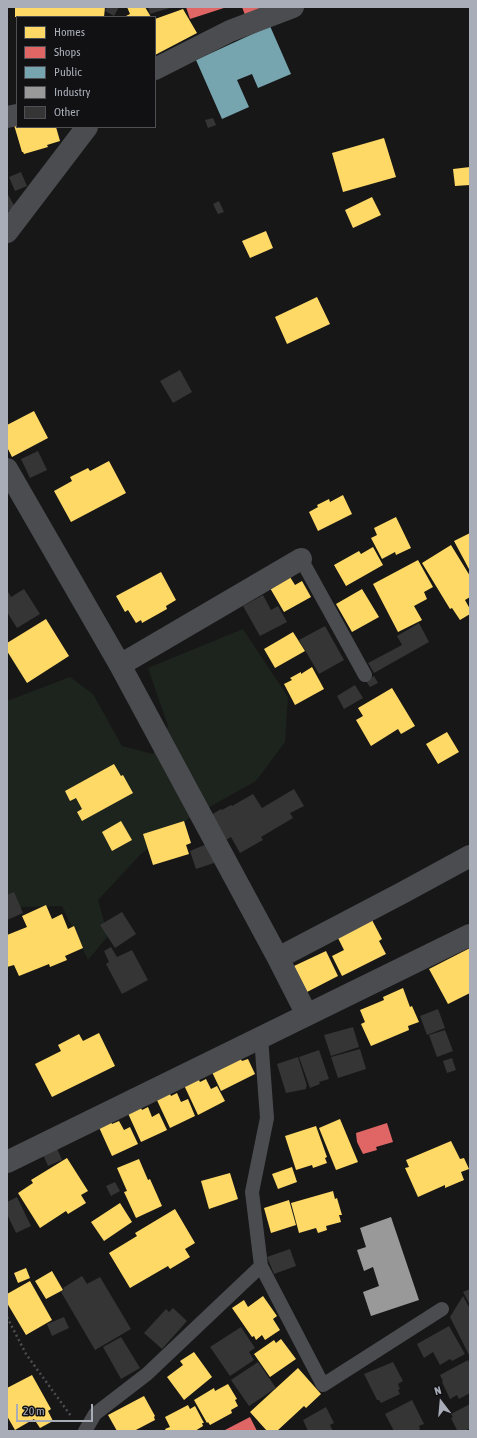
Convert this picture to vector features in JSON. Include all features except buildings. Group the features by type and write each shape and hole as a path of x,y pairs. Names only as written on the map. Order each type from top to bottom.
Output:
{"street":[{"path":"156,68 230,31 293,7"},
{"path":"7,232 86,128"},
{"path":"7,469 120,665 278,958 307,1015"},
{"path":"120,665 301,559"},
{"path":"278,958 402,894 470,856"},
{"path":"7,1162 261,1036 470,935"}],"lane":[{"path":"301,559 365,675"},
{"path":"261,1036 267,1118 252,1192 261,1266 323,1385 442,1309"},
{"path":"86,1431 95,1414 147,1374 261,1266"}],"path":[{"path":"7,1317 26,1354 72,1418"}],"shaded area":[{"path":"243,629 288,697 285,742 256,781 188,819 141,854 98,900 108,936 88,960 62,906 23,907 7,915 7,701 70,677 93,694 122,746 153,754 168,726 148,668"}]}
